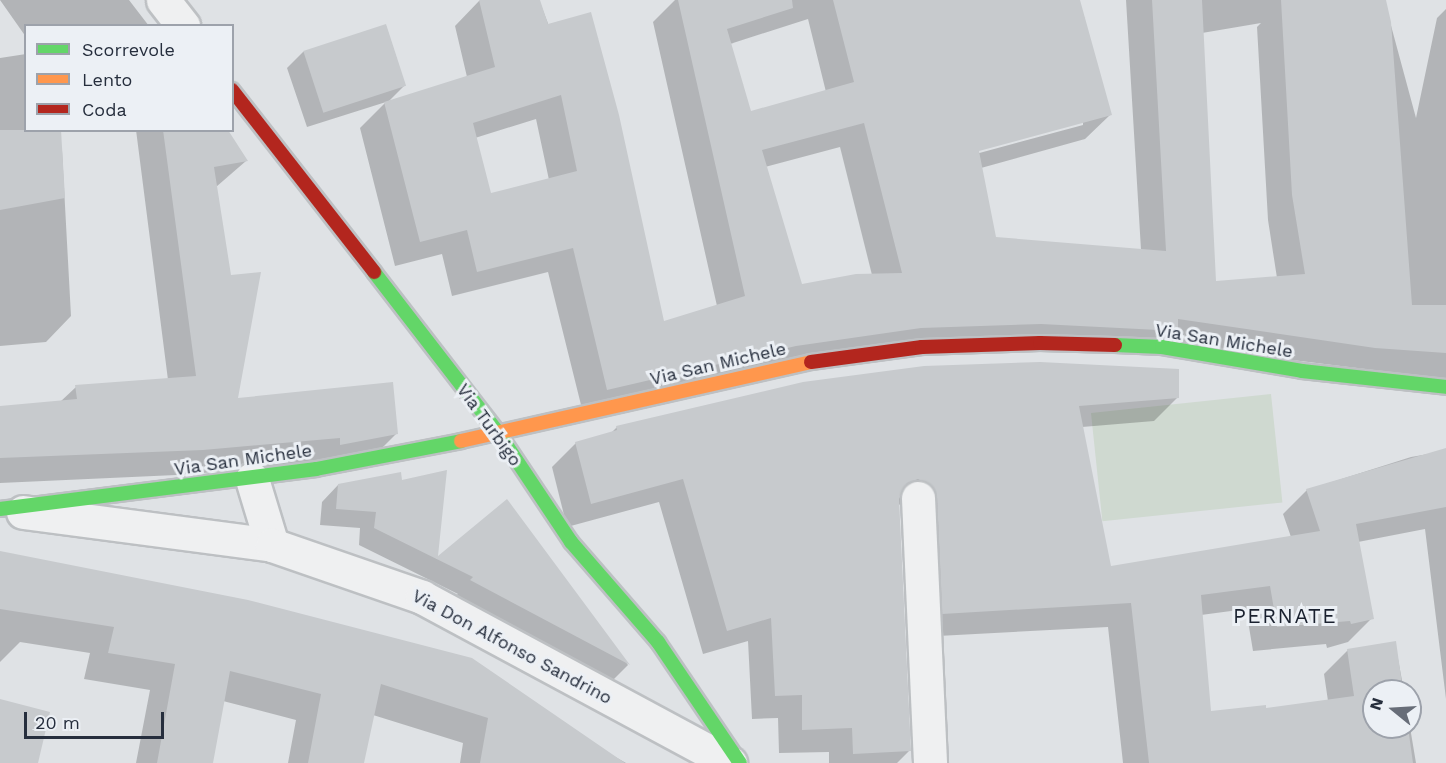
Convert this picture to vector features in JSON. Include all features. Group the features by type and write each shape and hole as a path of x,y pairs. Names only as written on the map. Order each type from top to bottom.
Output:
{"street":[{"path":"163,0 181,24"},
{"name":"Via Turbigo","path":"234,93 499,434 571,542 658,642 740,763"},
{"name":"Via San Michele","path":"2,509 252,479 499,434 800,364 922,346 1040,343 1162,347 1302,371 1446,387"},
{"path":"252,479 272,544"},
{"path":"918,498 930,763"},
{"name":"Via Don Alfonso Sandrino","path":"2,509 272,544 422,597 730,763"}],"shaded area":[{"path":"1271,394 1282,502 1102,521 1091,413"}],"building":[{"path":"479,0 540,0 548,24 591,12 619,115 664,321 745,296 678,0 792,0 793,8 727,29 751,111 854,82 833,0 1080,0 1112,115 979,151 996,237 1166,251 1152,0 1202,0 1216,281 1305,274 1292,195 1281,0 1386,0 1391,22 1412,305 1446,305 1446,353 1375,348 1178,319 1178,331 1041,324 921,328 796,346 607,390 573,248 477,272 467,230 420,242 384,102 495,67","holes":["561,95 577,171 491,193 473,123","864,123 902,273 856,274 802,284 762,150"]},
{"path":"386,24 406,86 323,113 303,51"},
{"path":"0,130 61,132 65,198 0,210"},
{"path":"163,132 229,132 248,161 214,167 231,275 261,272 238,398 393,382 398,434 340,445 340,438 203,450 0,458 0,406 77,399 75,385 196,376"},
{"path":"1040,362 1179,369 1179,398 1079,406 1111,566 1320,531 1306,489 1446,448 1446,507 1356,524 1374,619 1351,624 1350,621 1277,627 1270,586 1201,595 1211,711 1266,705 1266,708 1354,696 1347,649 1396,641 1401,679 1362,679 1362,739 1410,739 1413,763 1149,763 1131,603 942,614 937,497 933,487 918,479 907,483 899,499 911,751 853,754 852,728 802,730 802,695 775,696 771,618 727,631 683,479 591,504 575,442 617,430 616,426 803,382 924,366"},
{"path":"447,470 438,556 507,499 630,665 470,580 473,577 374,528 376,512 336,509 338,484 401,472 402,480"},
{"path":"0,551 248,600 472,658 625,763 480,763 488,718 381,684 364,763 308,763 321,694 230,671 213,763 157,763 175,664 108,653 114,627 0,609"},
{"path":"0,699 50,712 38,763 0,763"}],"traffic: fast":[{"path":"374,272 499,434 571,542 658,642 740,763"},
{"path":"1115,345 1162,347 1302,371 1446,387"},
{"path":"0,509 316,469 461,441"}],"traffic: slow":[{"path":"461,441 811,362"}],"traffic: jam":[{"path":"234,93 374,272"},
{"path":"811,362 922,347 1040,343 1115,345"}],"district":[{"name":"PERNATE","path":"1285,616"}]}
